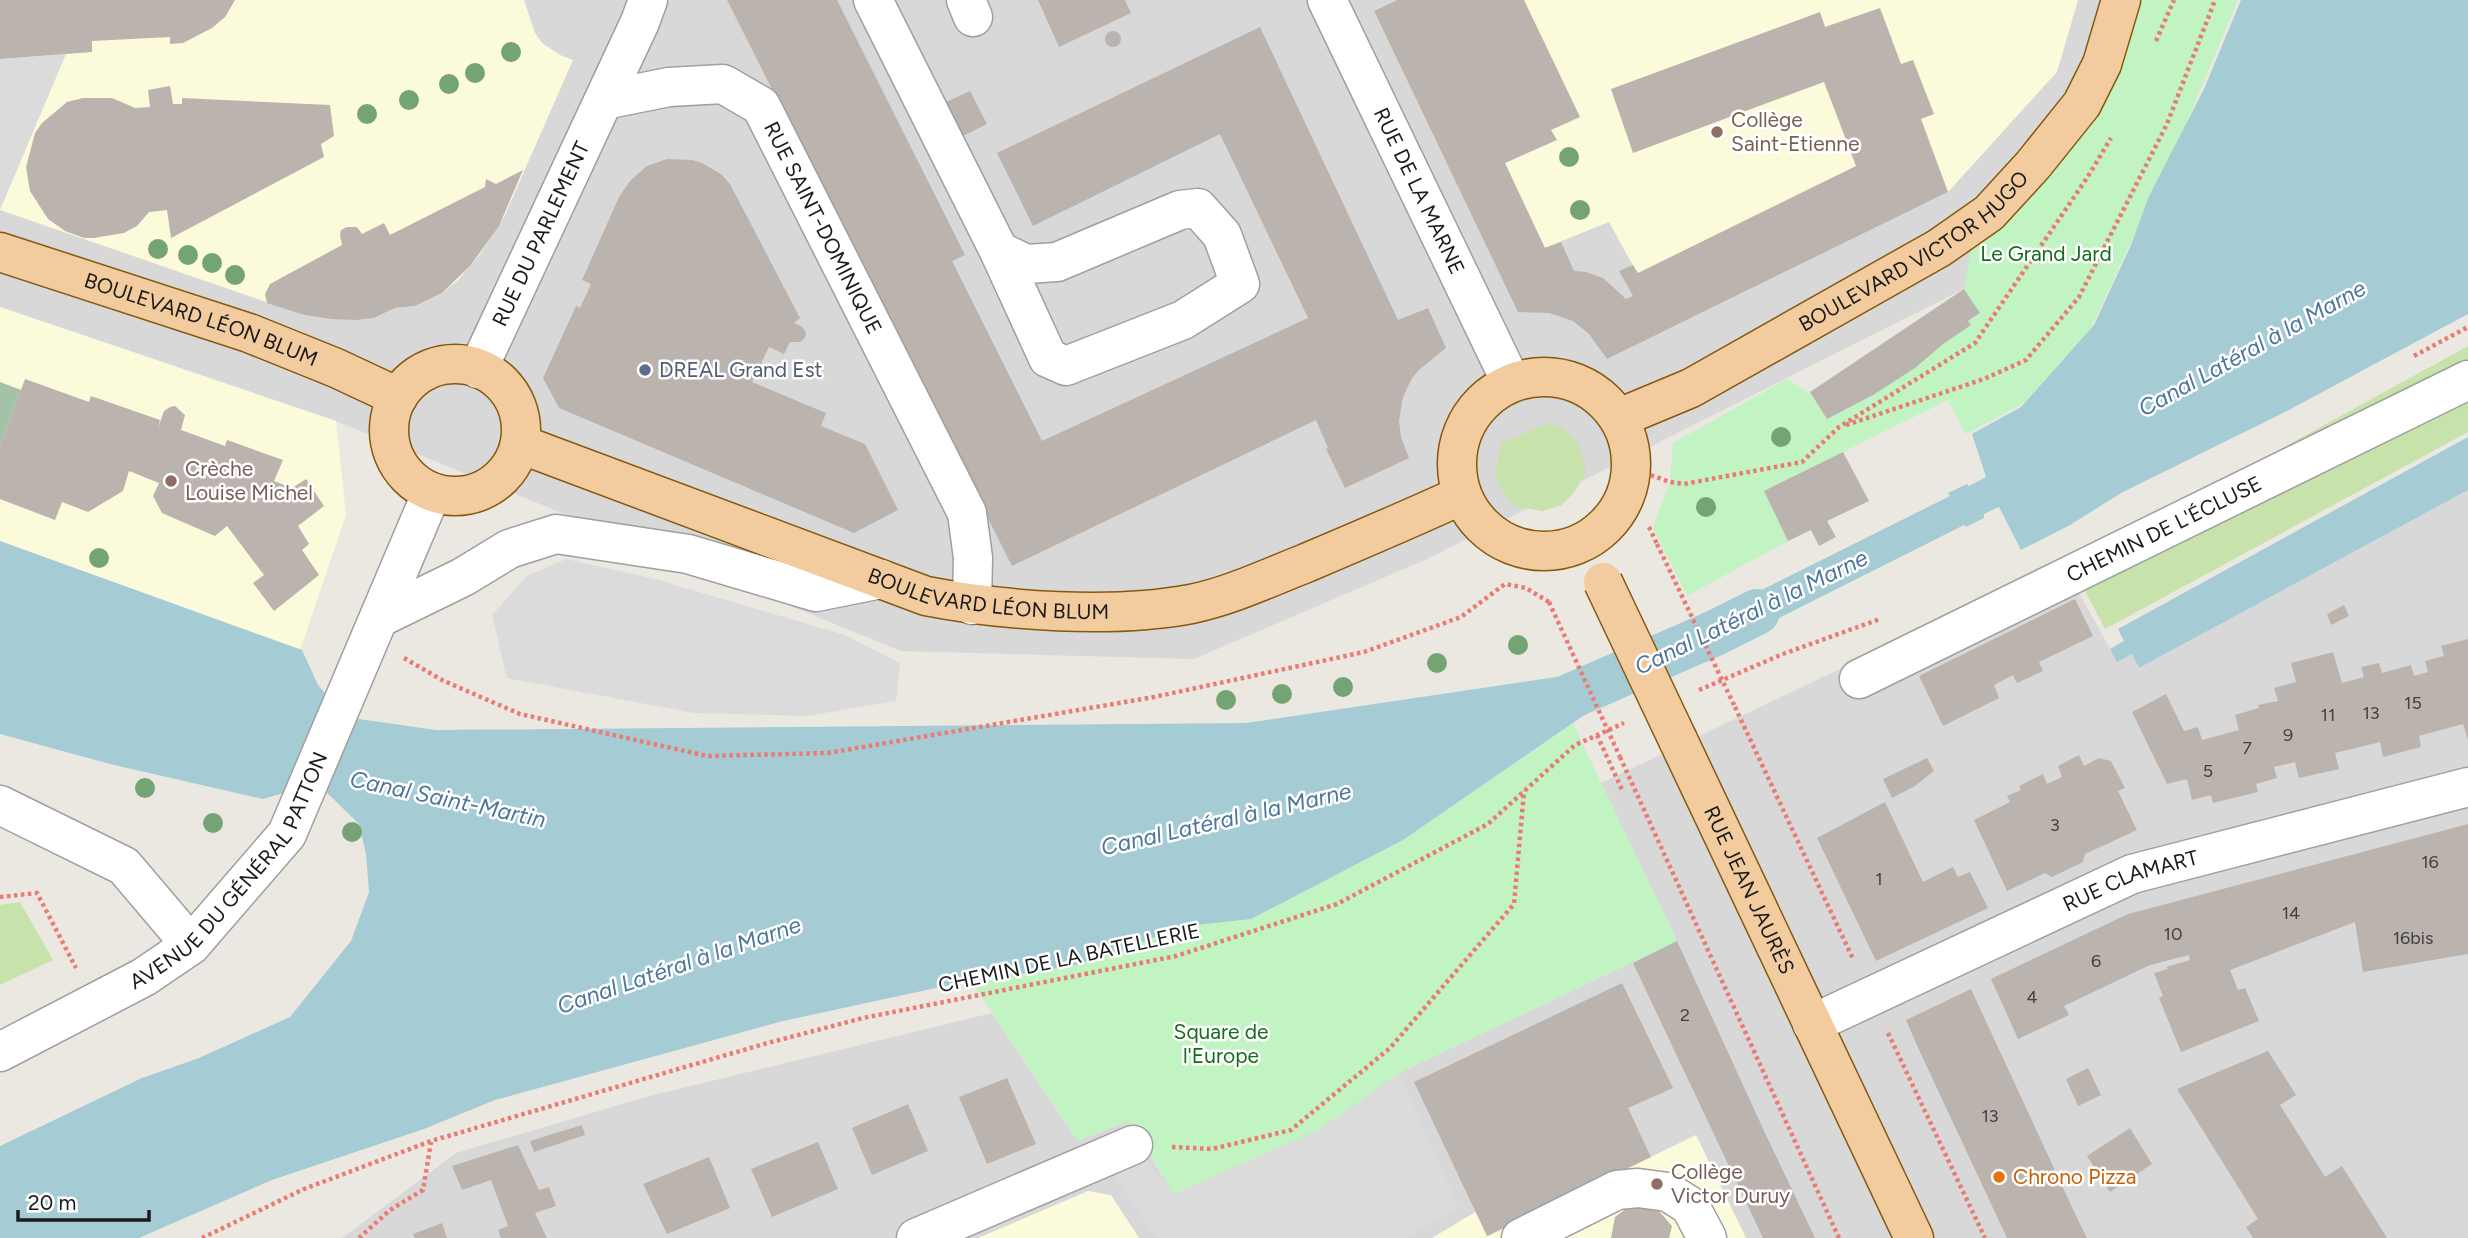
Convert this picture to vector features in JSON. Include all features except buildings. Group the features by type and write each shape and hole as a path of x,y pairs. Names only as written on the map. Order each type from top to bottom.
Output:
{"main road":[{"name":"BOULEVARD VICTOR HUGO","path":"1619,418 1691,388 1939,248 1989,213 2082,104 2102,64 2121,0"},
{"name":"BOULEVARD LÉON BLUM","path":"0,252 249,333 336,368 398,397"},
{"path":"460,364 478,369 494,377 508,390 517,407 521,425 520,444 512,465 496,482 477,493 454,497 432,492 412,481 398,464 390,442 390,419 398,397 409,383 424,372 441,366 460,364"},
{"path":"1535,376 1560,377 1583,384 1603,398 1619,418 1629,442 1631,468 1627,491 1618,512 1602,530 1583,542 1555,551 1526,550 1499,539 1476,520 1462,495 1456,468 1459,441 1470,416 1488,396 1511,382 1535,376"},
{"name":"BOULEVARD LÉON BLUM","path":"520,444 926,596 972,605 1097,612 1192,604 1249,587 1462,495"},
{"name":"RUE JEAN JAURÈS","path":"1583,542 1914,1238"}],"street":[{"path":"604,100 648,0"},
{"path":"873,0 999,251 1048,358 1066,366 1183,320 1240,284 1222,234 1198,208 1180,210 1057,262 1026,264 999,251"},
{"name":"RUE DE LA MARNE","path":"1327,0 1511,382"},
{"name":"RUE SAINT-DOMINIQUE","path":"604,100 669,86 723,84 761,106 967,513 973,558 972,605"},
{"name":"RUE DU PARLEMENT","path":"478,369 604,100"},
{"name":"CHEMIN DE L'ÉCLUSE","path":"1859,679 2468,380"},
{"name":"AVENUE DU GÉNÉRAL PATTON","path":"0,1052 144,977 191,945 287,834 432,492"},
{"path":"371,637 509,549 556,534 688,554 816,592 881,579"},
{"name":"RUE CLAMART","path":"1812,1024 2132,874 2468,787"},
{"path":"0,805 124,866 191,945"},
{"path":"916,1238 1133,1145"},
{"path":"1521,1238 1618,1190 1638,1188 1668,1192 1690,1206 1706,1238"}],"path":[{"path":"2152,48 2174,0"},
{"path":"1839,427 1984,379 2026,360 2079,297 2167,124 2215,0"},
{"path":"1631,468 1670,482 1684,484 1802,462 1839,427 1975,343 2087,178 2114,131"},
{"path":"1649,527 1735,707"},
{"path":"371,637 444,681 520,714 707,756 828,753 1154,697 1363,652 1461,617 1504,584 1526,588 1549,602 1839,1238"},
{"path":"1696,691 1783,654"},
{"name":"CHEMIN DE LA BATELLERIE","path":"202,1238 304,1189 431,1141 764,1044 863,1018 1176,956 1337,904 1488,824 1575,745 1634,719"},
{"path":"1597,735 1623,792"},
{"path":"1133,1145 1212,1149 1291,1130 1390,1048 1514,904 1524,791"},
{"path":"0,897 37,893 94,1003"},
{"path":"359,1238 390,1210 423,1190 431,1141"}],"shaded area":[{"path":"0,0 2146,0 2052,185 1964,289 1425,560 1194,659 901,651 336,421 0,307"},
{"path":"0,0 524,0 535,33 542,43 573,60 504,217 480,254 458,280 442,293 415,306 395,308 374,318 330,319 304,315 0,210"},
{"name":"Collège Saint-Etienne","path":"1397,0 2078,0 2057,72 1948,192 1668,329 1609,222 1497,267 1374,11"},
{"path":"66,54 0,210 0,59"},
{"name":"Crèche Louise Michel","path":"0,307 336,421 346,515 300,650 0,541 0,447 21,390 0,382"},
{"path":"0,382 21,390 0,447"},
{"path":"2468,490 2468,1238 342,1238 456,1153 653,1095 992,1013 1078,1141 1128,1121 1174,1194 1319,1130 1399,1073 1677,941 1601,783 2062,563 2117,661 2132,654 2139,668"},
{"path":"566,559 655,579 845,635 900,663 896,701 807,716 694,713 507,678 492,615 527,576"},
{"path":"1399,1073 1459,1208 1405,1238 1156,1238 1111,1171 1133,1145 1174,1194 1319,1130"},
{"name":"Collège Victor Duruy","path":"1696,1135 1746,1238 1432,1238 1477,1211 1488,1236"},
{"path":"1088,1191 1111,1195 1139,1238 978,1238"}],"green space":[{"name":"Le Grand Jard","path":"2120,0 2238,0 2184,129 2090,330 2024,403 1966,434 1948,400 1764,491 1788,541 1687,596 1653,528 1670,482 1673,443 1787,379 1812,395 1827,419 1914,363 1980,313 1964,289 1975,223 2044,151"},
{"path":"2468,346 2468,372 2157,517"},
{"path":"2468,385 2468,432 2105,629 2078,577"},
{"path":"1549,423 1566,431 1575,440 1586,471 1576,490 1562,505 1543,511 1516,507 1507,498 1495,476 1501,443"},
{"name":"Square de l'Europe","path":"1573,724 1677,941 1399,1073 1319,1130 1174,1194 1129,1121 1078,1141 972,983 1072,966 1112,955 1179,927 1251,919 1403,840"},
{"path":"20,902 53,960 0,985 0,905"}],"water":[{"path":"2241,0 2468,0 2468,314 2285,412 2123,492 2070,525 2021,550 1999,507 1984,514 1984,518 1966,527 1964,525 1727,644 1728,646 1710,656 1691,619 1710,610 1713,614 1950,496 1948,493 1986,477 1972,434 2021,407 2094,325 2131,245 2149,196 2204,89"},
{"path":"2468,437 2468,490 2139,668 2132,654 2117,662 2110,649 2124,641 2118,629"},
{"name":"Canal Saint-Martin","path":"0,541 302,650 318,685 345,717 436,730 1246,723 1570,675 1589,712 1403,840 1251,919 1179,927 1112,955 1072,966 945,986 783,1021 495,1100 424,1129 272,1180 139,1238 0,1238 0,1146 142,1078 199,1058 290,1017 351,941 369,892 366,854 359,824 317,783 263,799 110,764 0,734"}],"waterway":[{"name":"Canal Latéral à la Marne","path":"1523,717 1757,612"}],"place":[{"name":"Collège Saint-Etienne","path":"1717,132"},
{"name":"DREAL Grand Est","path":"645,370"},
{"name":"Crèche Louise Michel","path":"171,481"},
{"name":"Chrono Pizza","path":"1999,1177"},
{"name":"Collège Victor Duruy","path":"1657,1184"}]}
